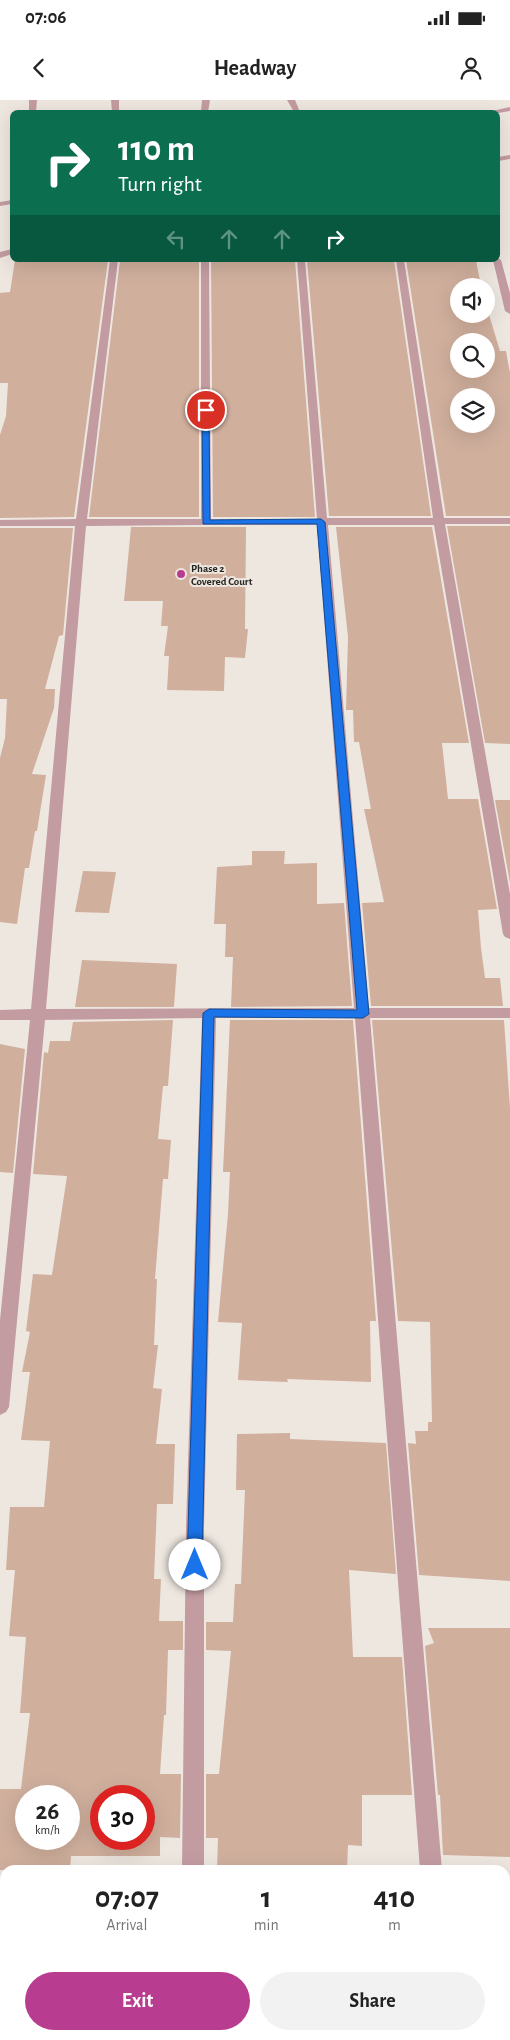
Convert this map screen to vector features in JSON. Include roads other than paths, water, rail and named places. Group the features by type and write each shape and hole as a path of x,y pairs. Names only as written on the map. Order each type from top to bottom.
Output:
{"street":[{"path":"0,1407 38,1015 81,522 114,262"},
{"path":"205,262 206,523"},
{"path":"301,262 431,1865"},
{"path":"400,262 439,522 510,934"},
{"path":"498,262 510,311"},
{"path":"0,523 510,521"},
{"path":"193,1865 195,1527 209,1013"},
{"path":"0,1016 209,1013 510,1013"}],"place":[{"name":"Phase 2 Covered Court","path":"181,574"}]}
